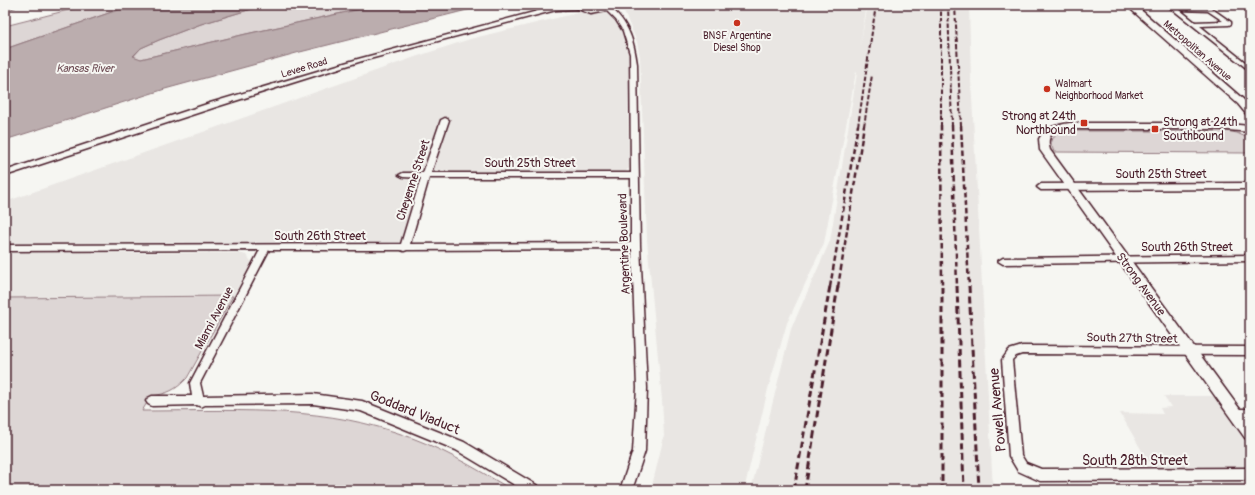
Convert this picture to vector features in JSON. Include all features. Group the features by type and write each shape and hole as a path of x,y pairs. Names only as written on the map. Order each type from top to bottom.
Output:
{"main road":[{"name":"Metropolitan Avenue","path":"1130,5 1241,102 1250,113"}],"street":[{"path":"1245,5 1250,9"},
{"name":"Levee Road","path":"5,174 220,103 455,34 556,8 579,7 591,12 607,6"},
{"name":"Argentine Boulevard","path":"607,6 624,24 632,51 636,246 642,388 639,451 626,490"},
{"path":"1172,7 1250,69"},
{"path":"1172,7 1210,9 1229,23 1194,24"},
{"name":"Cheyenne Street","path":"404,248 426,175 445,120"},
{"name":"Strong Avenue","path":"1250,129 1217,126 1070,126 1061,127 1049,132 1044,137 1042,144 1123,259 1250,434"},
{"name":"South 25th Street","path":"403,175 635,176"},
{"name":"South 25th Street","path":"1041,187 1250,186"},
{"name":"South 26th Street","path":"5,248 404,248 636,246"},
{"name":"Miami Avenue","path":"201,402 196,393 195,384 266,248"},
{"name":"South 26th Street","path":"1004,261 1250,258"},
{"name":"South 27th Street","path":"1014,350 1250,351"},
{"name":"Powell Avenue","path":"1014,350 1007,360 1015,456 1022,467"},
{"name":"Goddard Viaduct","path":"152,401 201,402 313,399 362,406 460,446 534,490"},
{"path":"1235,414 1250,414"},
{"name":"South 28th Street","path":"1022,467 1040,475 1250,474"}],"shaded area":[{"path":"88,5 132,5 5,49 5,26"},
{"path":"265,5 379,5 141,59 133,57 141,48 159,40 201,24"},
{"path":"621,5 867,5 860,46 868,5 969,5 971,79 993,490 751,490 791,329 830,241 856,72 824,243 787,323 768,389 744,490 651,490 664,436 662,400 647,240 640,57 637,42"},
{"path":"602,7 621,28 628,53 629,168 625,172 618,174 424,173 402,240 400,243 394,245 5,244 5,202 415,57 470,39"},
{"path":"1069,131 1226,131 1237,133 1248,138 1250,153 1054,152 1051,144 1053,138 1060,133"},
{"path":"5,252 239,253 246,255 251,261 251,264 233,296 5,298"},
{"path":"233,296 187,378 171,391 151,396 142,411 270,411 333,417 364,423 426,443 470,465 512,490 5,490 5,298"},
{"path":"1164,396 1214,396 1250,445 1250,470 1153,470 1120,413 1163,414 1160,408 1171,407"},
{"path":"1220,481 1250,481 1250,490 1226,490"}],"water":[{"name":"Kansas River","path":"132,5 265,5 201,24 159,40 141,48 133,56 141,59 379,5 487,5 300,52 165,89 5,140 5,49"}],"railway":[{"path":"5,9 23,5"},
{"path":"858,126 876,5"},
{"path":"941,5 941,125"},
{"path":"948,5 952,126"},
{"path":"955,5 961,126"},
{"path":"864,126 872,75"},
{"path":"830,287 858,125"},
{"path":"838,287 864,125"},
{"path":"941,125 942,287"},
{"path":"952,125 957,287"},
{"path":"961,125 969,287"},
{"path":"794,490 830,286"},
{"path":"805,490 838,286"},
{"path":"957,286 964,490"},
{"path":"969,286 979,490"},
{"path":"942,287 942,490"}],"place":[{"name":"BNSF Argentine Diesel Shop","path":"737,23"},
{"name":"Walmart Neighborhood Market","path":"1047,89"},
{"name":"Strong at 24th Northbound","path":"1084,123"},
{"name":"Strong at 24th Southbound","path":"1155,129"}]}
